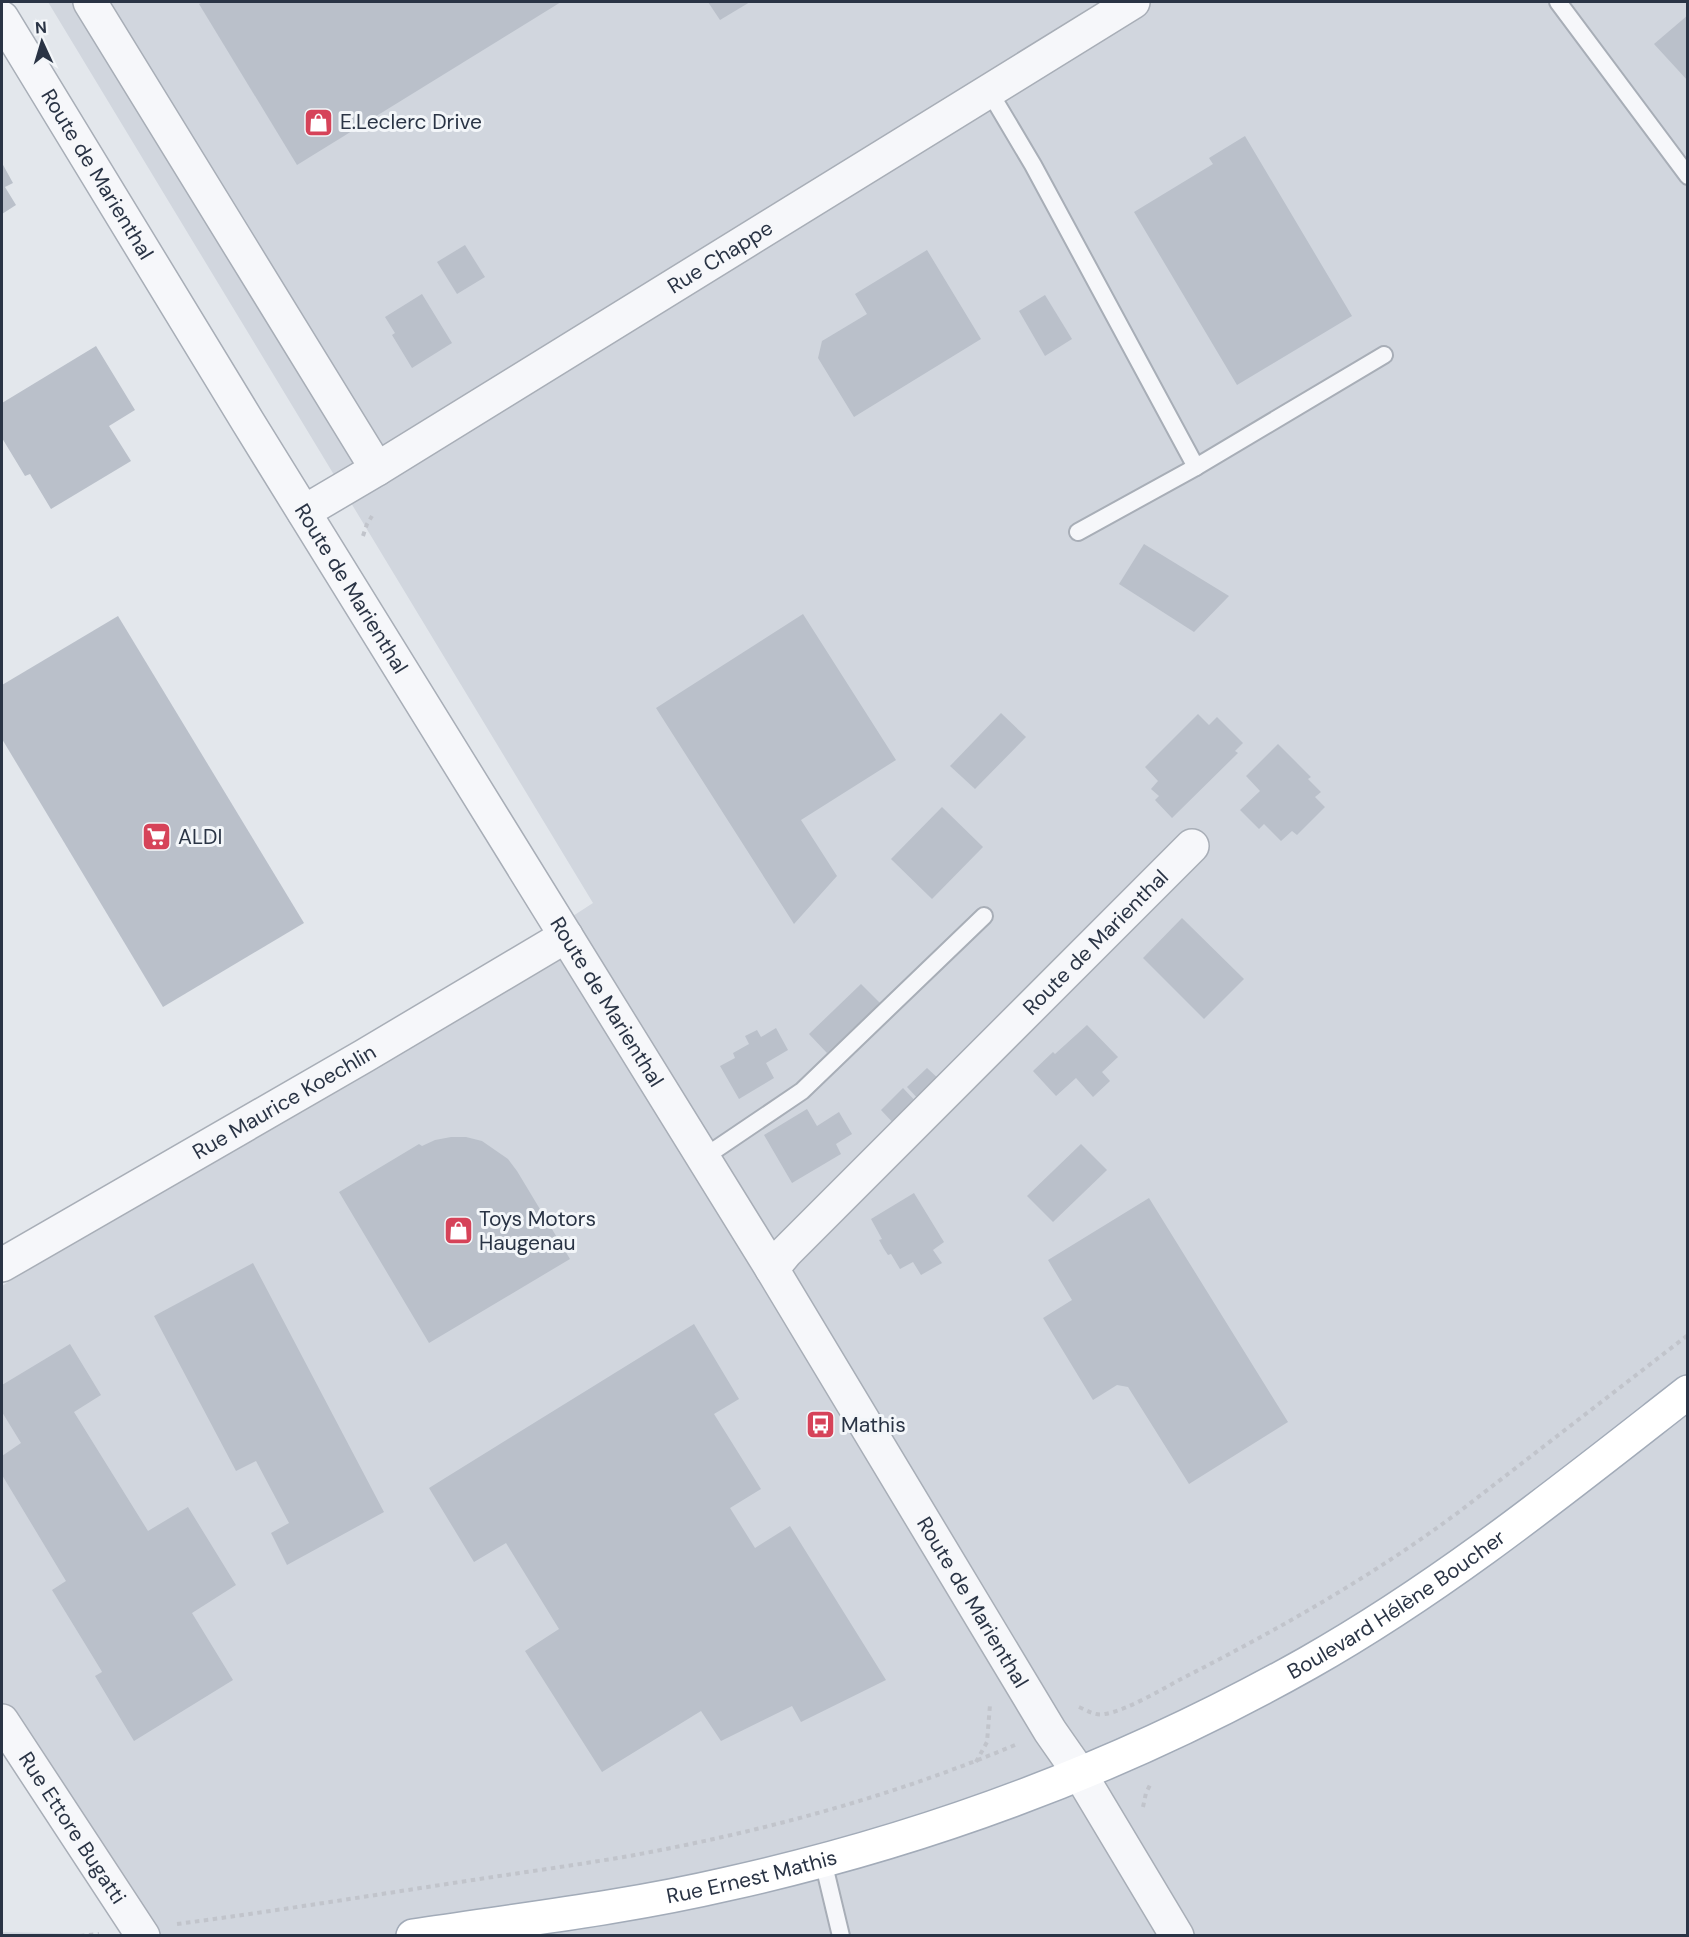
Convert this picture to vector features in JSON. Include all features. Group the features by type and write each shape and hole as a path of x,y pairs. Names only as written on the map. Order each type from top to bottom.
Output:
{"main road":[{"name":"Boulevard Hélène Boucher","path":"1080,1774 1166,1736 1261,1689 1360,1632 1498,1539 1688,1392"},
{"name":"Rue Ernest Mathis","path":"413,1935 476,1931 727,1885 823,1861 951,1821 1080,1774"}],"street":[{"path":"90,2 377,469"},
{"name":"Rue Chappe","path":"304,512 1133,2"},
{"name":"Route de Marienthal","path":"2,18 772,1269 1050,1731 1080,1774 1177,1935"},
{"name":"Route de Marienthal","path":"772,1269 786,1252 1192,846"},
{"name":"Rue Maurice Koechlin","path":"2,1265 394,1039 566,936"},
{"name":"Rue Ettore Bugatti","path":"2,1721 141,1933"}],"lane":[{"path":"1558,2 1688,176"},
{"path":"989,91 1038,176 1196,467"},
{"path":"1078,532 1196,467 1384,355"},
{"path":"703,1158 802,1092 984,916"},
{"path":"823,1861 841,1935"}],"path":[{"path":"1090,1713 1108,1713 1148,1696 1270,1633 1366,1575 1452,1517 1688,1335"},
{"path":"141,1933 698,1843 776,1825 891,1792 976,1762"},
{"path":"1145,1817 1143,1809 1146,1793 1155,1779"}],"shaded area":[{"path":"48,2 1687,2 1687,1935 132,1935 2,1718 2,1286 593,903"},
{"path":"2,1932 132,1935 2,1935"}],"building":[{"name":"E.Leclerc Drive","path":"203,2 561,2 297,165 199,4"},
{"path":"708,2 750,2 720,20"},
{"path":"1688,15 1688,81 1654,44"},
{"path":"1245,136 1352,316 1237,385 1134,212 1213,164 1209,158"},
{"path":"2,163 13,183 5,187 16,205 2,214"},
{"path":"465,245 485,277 457,294 437,262"},
{"path":"927,250 981,339 854,417 818,358 822,341 867,314 855,294"},
{"path":"422,294 452,343 412,368 392,335 395,333 385,317"},
{"path":"1045,295 1072,339 1045,356 1019,311"},
{"path":"96,346 135,410 109,426 131,461 51,509 30,474 25,476 2,438 2,403"},
{"path":"1144,544 1229,596 1194,632 1119,584"},
{"path":"803,614 896,760 801,820 837,876 794,924 656,708"},
{"name":"ALDI","path":"118,616 304,923 163,1007 2,739 2,685"},
{"path":"1001,713 1026,737 975,789 950,766"},
{"path":"1198,714 1209,725 1217,717 1243,743 1235,751 1238,753 1172,818 1155,800 1159,796 1151,789 1158,781 1145,767"},
{"path":"1278,744 1311,777 1308,779 1321,792 1315,797 1325,807 1297,835 1292,831 1281,841 1264,824 1259,829 1240,810 1260,791 1246,776"},
{"path":"942,807 983,847 932,899 891,859"},
{"path":"1182,918 1244,979 1204,1019 1143,958"},
{"path":"861,984 880,1003 827,1053 809,1034"},
{"path":"1087,1025 1118,1057 1102,1072 1110,1081 1093,1097 1076,1078 1056,1096 1033,1071"},
{"path":"776,1028 788,1050 766,1063 774,1078 739,1099 720,1066 735,1058 733,1053 749,1044 745,1036 757,1030 761,1037"},
{"path":"927,1068 942,1082 921,1102 907,1087"},
{"path":"903,1088 919,1105 897,1127 881,1110"},
{"path":"807,1109 817,1126 839,1112 852,1134 836,1144 841,1154 792,1183 764,1135"},
{"name":"Toys Motors Haugenau","path":"466,1137 482,1141 508,1159 570,1259 429,1343 339,1192 419,1144 422,1146 435,1140"},
{"path":"1081,1144 1107,1170 1053,1222 1027,1196"},
{"path":"914,1193 944,1242 933,1250 942,1263 921,1275 913,1262 900,1269 891,1254 888,1255 884,1249 879,1240 882,1239 871,1219"},
{"path":"1149,1198 1288,1422 1189,1484 1128,1387 1117,1385 1093,1400 1043,1318 1072,1300 1048,1260"},
{"path":"253,1263 384,1512 287,1565 271,1533 289,1523 256,1461 236,1471 154,1316"},
{"path":"694,1324 739,1399 714,1414 761,1489 730,1508 755,1548 790,1526 886,1680 801,1722 792,1706 721,1741 701,1711 602,1772 525,1651 559,1629 506,1543 474,1562 429,1488"},
{"path":"70,1344 101,1395 74,1412 148,1531 188,1507 236,1585 192,1613 233,1680 134,1741 95,1676 102,1672 101,1670 52,1590 66,1581 2,1475 2,1456 21,1443 2,1412 2,1385"}],"place":[{"name":"E.Leclerc Drive","path":"319,122"},
{"name":"ALDI","path":"157,837"},
{"name":"Toys Motors Haugenau","path":"458,1231"},
{"name":"Mathis","path":"820,1425"}]}
